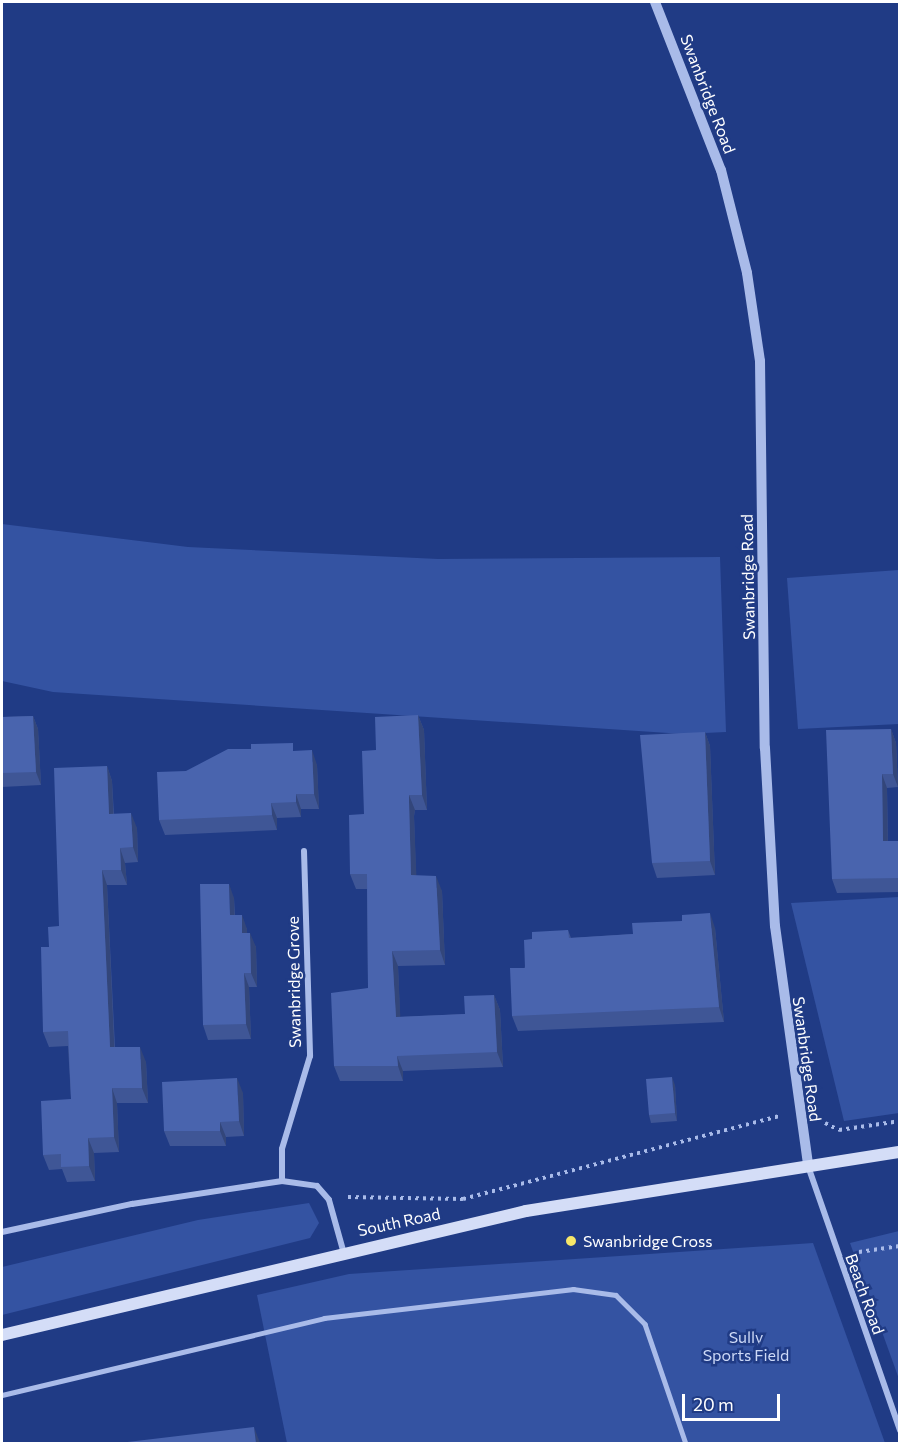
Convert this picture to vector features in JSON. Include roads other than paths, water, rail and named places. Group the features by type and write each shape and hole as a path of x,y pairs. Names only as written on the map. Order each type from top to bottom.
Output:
{"main road":[{"name":"South Road","path":"2,1335 343,1250 526,1211 900,1152"}],"street":[{"name":"Swanbridge Road","path":"655,2 721,170 747,273 760,361 765,760 775,926 798,1110 808,1165"},
{"name":"Swanbridge Grove","path":"282,1181 282,1149 310,1056 304,851"},
{"name":"Beach Road","path":"808,1165 836,1256 900,1431"},
{"path":"2,1232 132,1203 282,1181 317,1186 329,1200 343,1250"}],"lane":[{"path":"2,1395 324,1317 573,1289 616,1295 645,1323 686,1443"}],"place":[{"name":"Swanbridge Cross","path":"571,1241"}],"park label":[{"name":"Sully Sports Field","path":"746,1346"}]}
